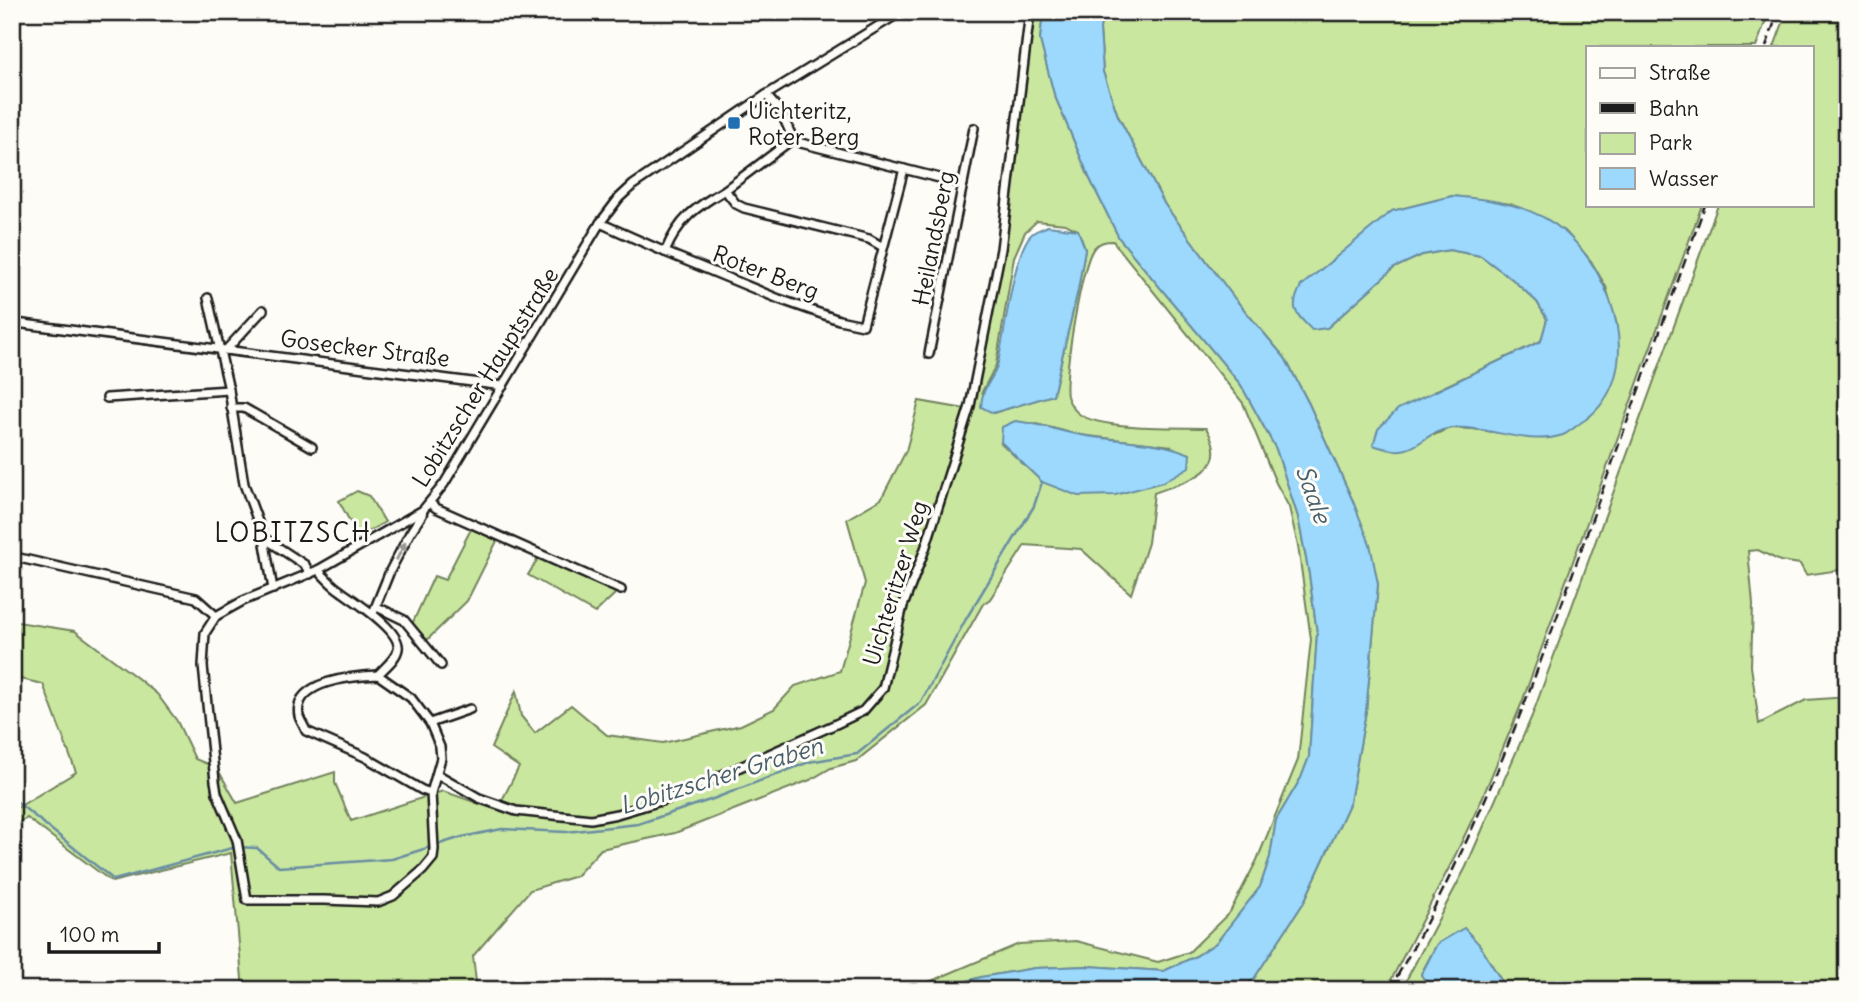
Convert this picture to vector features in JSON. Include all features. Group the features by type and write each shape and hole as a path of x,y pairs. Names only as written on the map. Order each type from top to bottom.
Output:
{"street":[{"name":"Lobitzscher Hauptstraße","path":"216,616 243,601 314,572 423,510 444,484 600,223 619,198 633,185 766,95 901,12"},
{"name":"Uichteritzer Weg","path":"438,774 479,798 516,811 591,818 617,814 671,798 863,711 874,700 883,688 903,606 926,549 970,406 1001,249 1030,12"},
{"path":"766,95 781,113 793,139"},
{"name":"Heilandsberg","path":"929,354 974,128"},
{"path":"793,139 963,184"},
{"path":"600,223 665,252 687,215 793,139"},
{"name":"Roter Berg","path":"665,252 779,299 839,320 863,325 904,169"},
{"path":"725,190 732,200 744,208 869,239 883,247"},
{"path":"208,298 223,350 244,484 264,538 273,589"},
{"path":"223,350 263,310"},
{"name":"Gosecker Straße","path":"16,323 503,386"},
{"path":"107,398 229,390"},
{"path":"232,408 244,408 312,447"},
{"path":"432,501 436,508 621,590"},
{"path":"375,610 390,571 423,510"},
{"path":"264,538 334,587 375,610 404,620 441,665"},
{"path":"15,557 183,594 196,598 216,616 205,634 203,666 217,793 237,840 247,900 378,902 393,896 424,870 433,858 431,793 438,774 440,747 430,723 411,698 378,674"},
{"path":"375,610 394,635 398,648 393,659 378,674 332,679 312,689 302,701 299,716 306,731 365,757 431,793"},
{"path":"430,723 470,709"}],"green space":[{"path":"1033,12 1043,12 1040,40 1054,94 1089,177 1119,238 1241,385 1276,449 1298,517 1317,633 1309,757 1301,778 1276,820 1270,857 1260,887 1216,943 1164,971 1088,966 1035,968 981,977 935,990 910,990 1019,944 1076,941 1158,962 1189,952 1230,912 1257,860 1298,760 1311,639 1298,546 1289,507 1276,483 1243,403 1113,241 1103,242 1094,248 1084,274 1071,345 1068,399 1084,417 1098,422 1206,428 1213,443 1214,455 1210,465 1191,479 1154,493 1148,543 1131,594 1081,549 1025,545 990,599 983,604 926,705 856,761 831,768 810,780 675,833 601,849 576,876 530,890 473,956 477,990 243,990 231,853 112,882 27,818 12,826 12,811 76,772 43,684 12,677 12,594 16,594 17,622 75,631 157,694 177,721 195,759 217,768 237,803 335,772 335,783 351,821 443,791 497,810 519,767 491,748 516,691 521,716 535,733 571,705 607,735 663,743 741,725 774,709 795,686 840,671 865,583 847,519 881,499 906,451 919,401 971,410 1001,262 1016,163","holes":["1037,221 1065,224 1078,230 1085,249 1078,290 1053,395 993,413 982,392 996,365 1014,257 1025,232","1032,423 1080,435 1172,446 1042,482 1001,443"]},
{"path":"1102,12 1769,12 1756,46 1586,46 1586,206 1702,206 1521,705 1481,801 1386,990 1240,990 1253,980 1304,902 1350,802 1366,711 1378,584 1352,499 1285,358 1235,299 1165,205 1118,116 1103,72 1100,29","holes":["1452,196 1511,204 1566,232 1591,261 1606,287 1617,325 1610,389 1590,416 1538,438 1450,428 1434,435 1435,391 1541,341 1547,319 1537,302 1481,256 1449,250 1422,255 1394,268 1327,328 1392,211"]},
{"path":"1787,12 1847,12 1847,569 1806,575 1800,564 1780,561 1758,550 1748,551 1753,604 1751,666 1759,724 1806,700 1847,697 1847,990 1507,990 1479,944 1437,944 1421,974 1432,990 1401,990 1466,867 1532,716 1718,206 1814,206 1814,46 1774,46"},
{"path":"357,491 369,496 385,522 358,537 339,501"},
{"path":"472,527 498,539 467,601 426,641 412,626 413,622 434,576 445,580"},
{"path":"539,557 618,591 595,613 528,575"}],"water":[{"name":"Saale","path":"1043,12 1102,12 1100,29 1103,72 1118,116 1165,205 1235,299 1285,358 1309,404 1370,544 1378,584 1366,711 1350,802 1304,902 1253,980 1240,990 935,990 981,977 1035,968 1088,966 1164,971 1196,956 1216,943 1260,887 1270,857 1276,820 1301,778 1309,757 1317,633 1298,517 1276,449 1241,385 1119,238 1089,177 1054,94 1040,40"},
{"path":"1452,196 1512,205 1541,216 1566,233 1583,251 1598,274 1617,325 1619,352 1615,377 1604,401 1585,420 1563,435 1536,439 1452,428 1400,450 1373,445 1378,429 1398,409 1541,341 1547,319 1537,302 1481,256 1449,250 1422,255 1394,268 1327,328 1312,330 1296,310 1295,300 1301,286 1392,211"},
{"path":"1048,226 1078,230 1085,249 1053,395 993,413 981,407 982,399 998,362 1020,256 1033,233"},
{"path":"1015,421 1081,435 1177,449 1190,454 1189,467 1163,482 1115,495 1078,496 1042,482 1001,442 1002,427"},
{"path":"1464,928 1479,944 1507,990 1432,990 1421,975 1437,944"}],"waterway":[{"name":"Lobitzscher Graben","path":"12,798 114,880 236,847 257,848 279,867 392,859 462,837 502,829 566,832 638,824 809,762 857,754 921,702 966,619 1034,506 1042,482"}],"railway":[{"path":"1766,46 1778,12"},
{"path":"1389,990 1450,876 1502,759 1549,640 1705,206"}],"place":[{"name":"Uichteritz, Roter Berg","path":"734,123"}],"district":[{"name":"LOBITZSCH","path":"293,532"}]}
